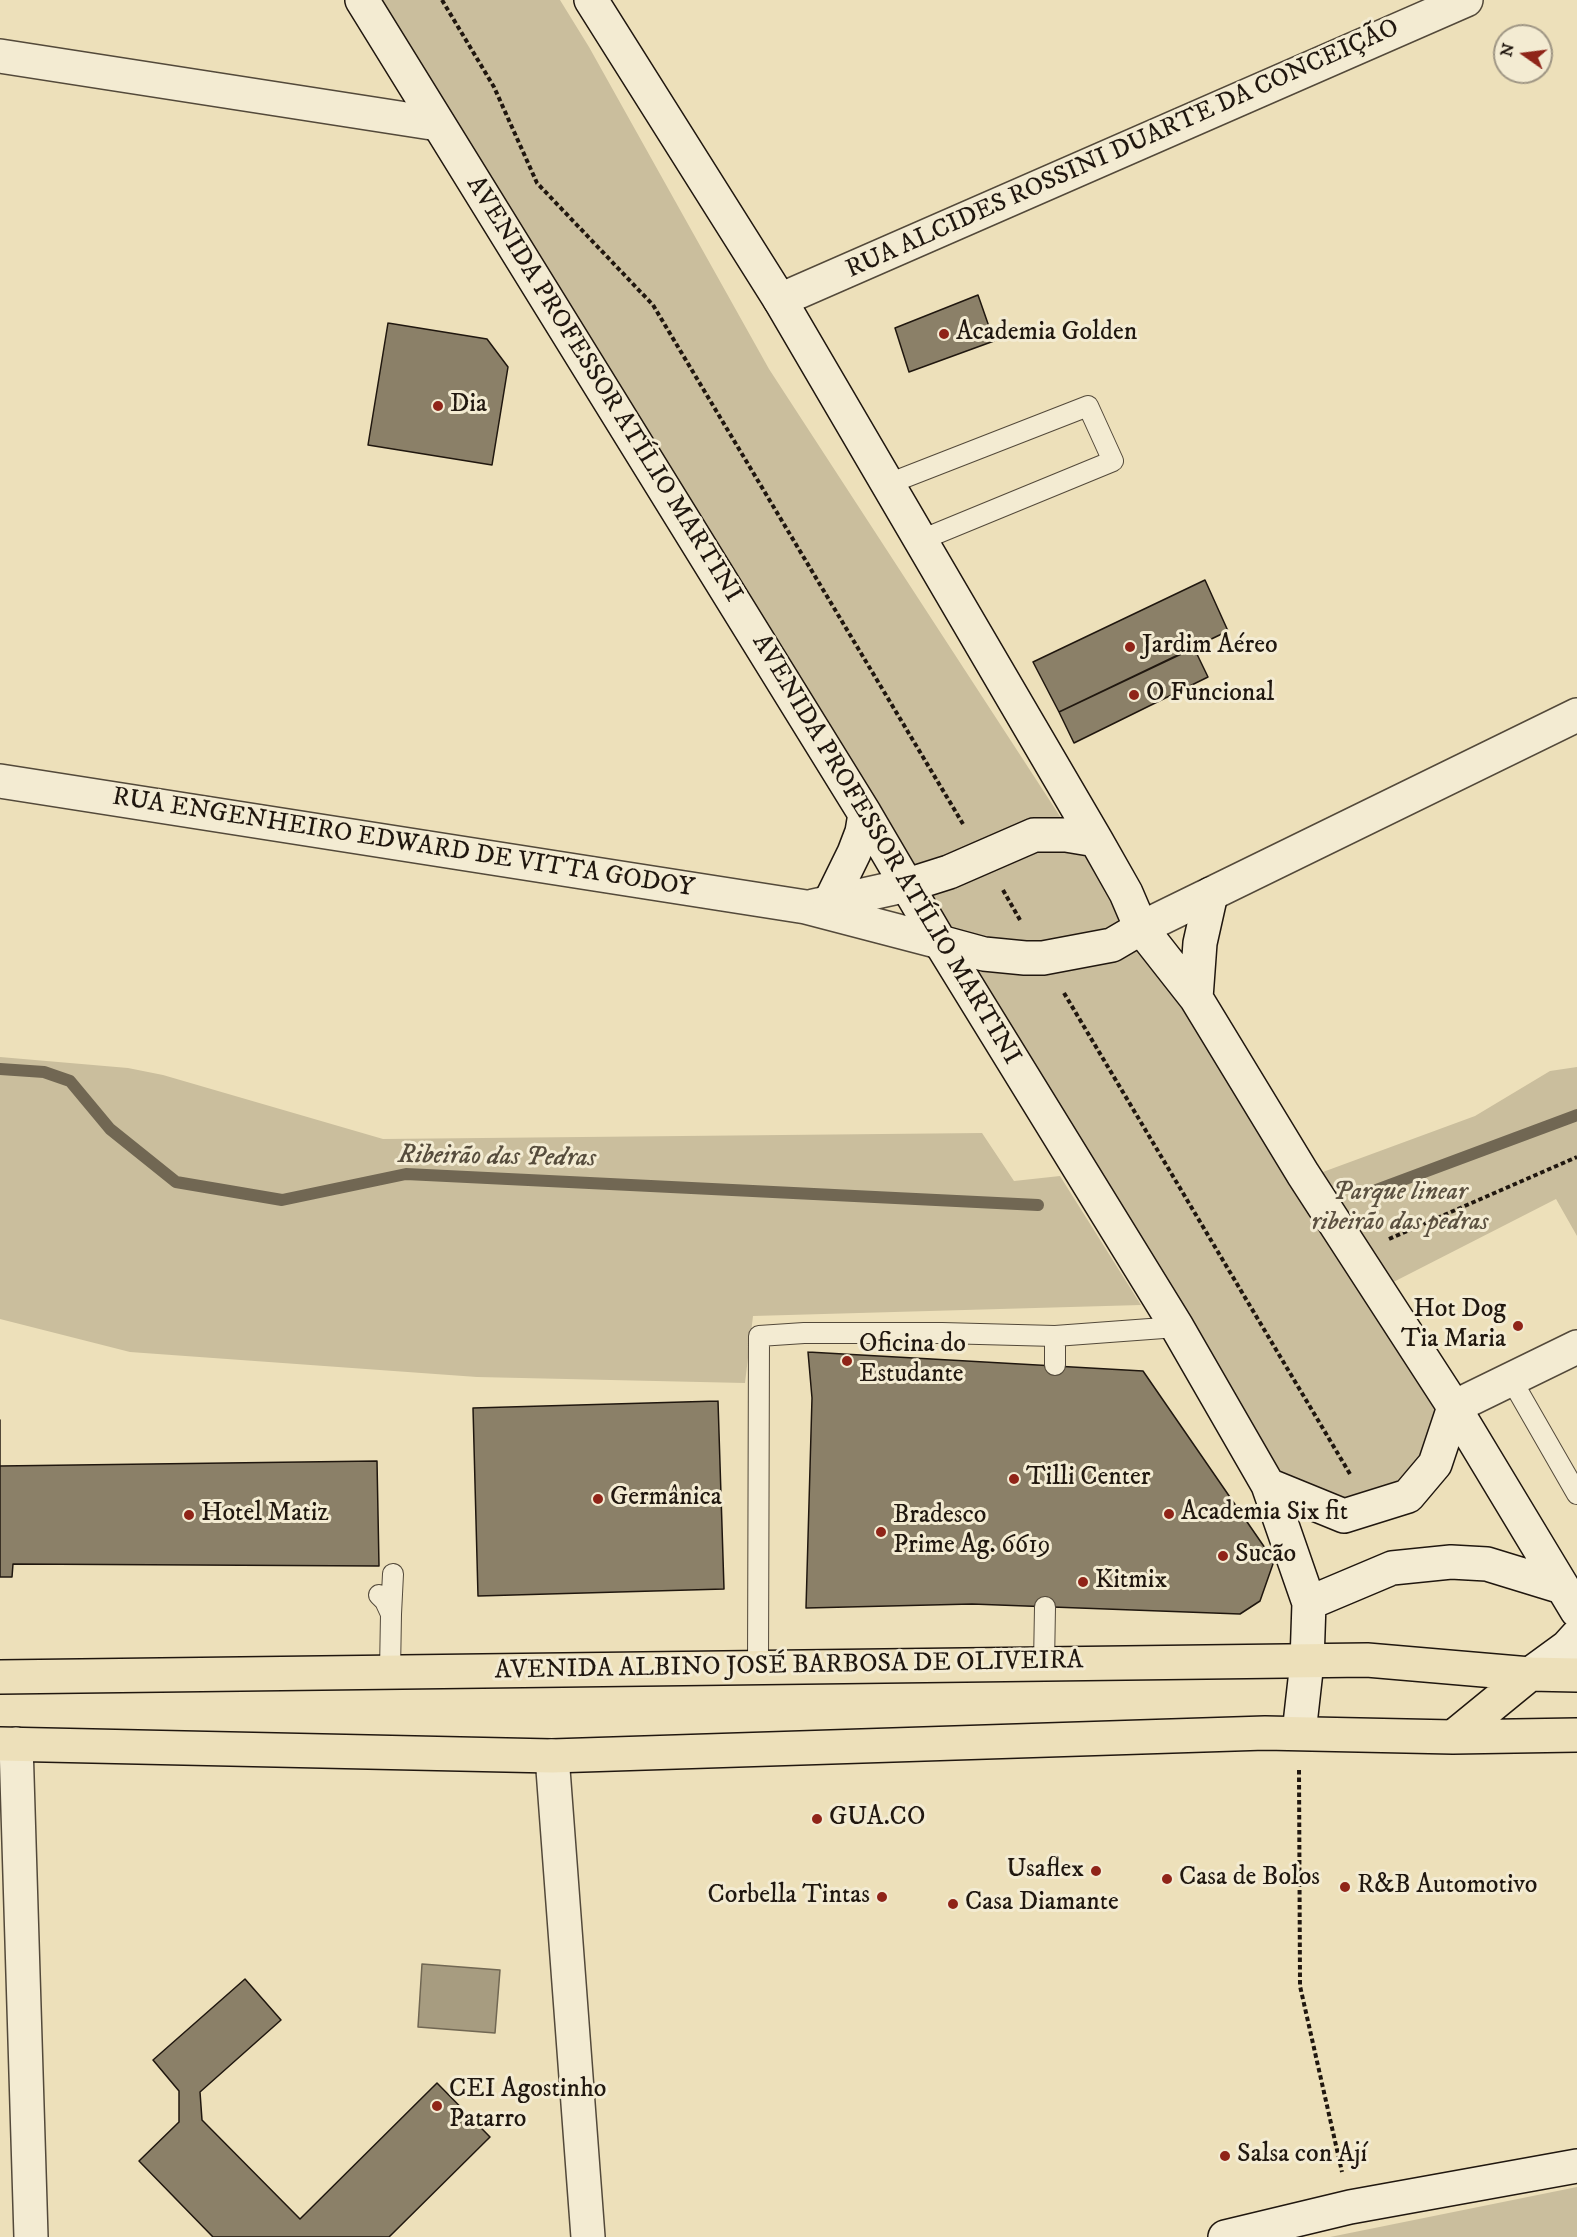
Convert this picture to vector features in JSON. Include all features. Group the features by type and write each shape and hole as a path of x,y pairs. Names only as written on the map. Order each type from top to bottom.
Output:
{"main road":[{"name":"AVENIDA PROFESSOR ATÍLIO MARTINI","path":"362,0 865,814 940,942 1177,1327 1268,1485 1309,1603 1307,1662 1299,1733"},
{"path":"591,0 780,300 1126,892 1141,928 1196,998 1303,1174 1454,1407 1569,1599"},
{"name":"RUA ALCIDES ROSSINI DUARTE DA CONCEIÇÃO","path":"780,300 1466,0"},
{"path":"0,56 438,124"},
{"name":"RUA ENGENHEIRO EDWARD DE VITTA GODOY","path":"0,781 818,905 984,954 1043,958 1112,945 1141,928 1577,715"},
{"path":"818,905 854,853 862,832 865,814"},
{"name":"RUA ENGENHEIRO EDWARD DE VITTA GODOY","path":"818,905 908,885 949,872 1034,835 1066,835 1096,840"},
{"path":"1196,998 1200,943 1211,894"},
{"path":"1268,1485 1344,1516 1408,1496 1435,1464 1454,1407 1577,1347"},
{"path":"1309,1603 1392,1568 1450,1562 1487,1564 1569,1599"},
{"path":"1453,1737 1567,1647 1577,1636"},
{"name":"AVENIDA ALBINO JOSÉ BARBOSA DE OLIVEIRA","path":"0,1677 1367,1660 1530,1674 1577,1675"},
{"path":"31,2237 8,1744 552,1756 1299,1733 1453,1737 1577,1735"},
{"path":"552,1756 588,2237"},
{"path":"1225,2237 1350,2207 1577,2166"}],"lane":[{"path":"888,484 1088,406 1113,461 921,540"},
{"path":"758,1668 759,1336 804,1333 873,1333 1055,1336 1177,1327"},
{"path":"1055,1336 1055,1365"},
{"path":"1511,1379 1577,1494"},
{"path":"390,1671 393,1574"},
{"path":"379,1595 385,1601 391,1614"},
{"path":"1044,1665 1045,1607"}],"path":[{"path":"1355,1253 1577,1157"},
{"path":"1299,1733 1300,1986 1350,2207"}],"green space":[{"path":"369,0 560,0 589,47 769,369 1147,950 1439,1411 1427,1454 1400,1485 1335,1507 1272,1469"},
{"path":"0,1057 128,1068 163,1075 383,1139 982,1133 1014,1181 1060,1176 1141,1305 753,1316 745,1383 477,1377 130,1352 0,1319"},
{"name":"Parque linear ribeirão das pedras","path":"1577,1067 1577,1236 1556,1199 1368,1295 1312,1176 1475,1116 1550,1071"},
{"path":"1577,2187 1577,2237 1330,2237"}],"shaded area":[{"path":"422,1964 500,1970 495,2033 418,2027"}],"building":[{"name":"Academia Golden","path":"978,295 994,341 909,372 895,328"},
{"name":"Dia","path":"388,323 487,339 508,367 492,465 368,445"},
{"name":"Jardim Aéreo","path":"1205,580 1228,631 1059,712 1033,662"},
{"name":"O Funcional","path":"1194,648 1208,677 1074,743 1059,712"},
{"name":"Tilli Center","path":"808,1352 1143,1371 1274,1561 1260,1601 1240,1614 972,1604 806,1608 812,1398"},
{"name":"Germânica","path":"718,1401 724,1589 478,1596 473,1408"},
{"name":"Hotel Matiz","path":"377,1461 379,1566 13,1564 12,1577 0,1577 0,1466"},
{"name":"CEI Agostinho Patarro","path":"245,1979 281,2020 200,2092 202,2120 300,2219 437,2083 490,2137 389,2237 213,2237 139,2161 179,2122 179,2091 153,2060"}],"waterway":[{"name":"Ribeirão das Pedras","path":"0,1069 44,1072 70,1081 110,1129 176,1182 282,1200 406,1174 1038,1205"},
{"path":"1376,1190 1577,1115"}],"place":[{"name":"Academia Golden","path":"944,334"},
{"name":"Dia","path":"438,406"},
{"name":"Jardim Aéreo","path":"1130,647"},
{"name":"O Funcional","path":"1134,695"},
{"name":"Hot Dog Tia Maria","path":"1518,1326"},
{"name":"Oficina do Estudante","path":"847,1361"},
{"name":"Tilli Center","path":"1014,1479"},
{"name":"Germânica","path":"598,1499"},
{"name":"Academia Six fit","path":"1169,1514"},
{"name":"Hotel Matiz","path":"189,1515"},
{"name":"Bradesco Prime Ag. 6619","path":"881,1532"},
{"name":"Sucão","path":"1223,1556"},
{"name":"Kitmix","path":"1083,1582"},
{"name":"GUA.CO","path":"817,1819"},
{"name":"Usaflex","path":"1096,1871"},
{"name":"Casa de Bolos","path":"1167,1879"},
{"name":"R&B Automotivo","path":"1345,1887"},
{"name":"Corbella Tintas","path":"882,1897"},
{"name":"Casa Diamante","path":"953,1904"},
{"name":"CEI Agostinho Patarro","path":"437,2106"},
{"name":"Salsa con Ají","path":"1225,2156"}]}
